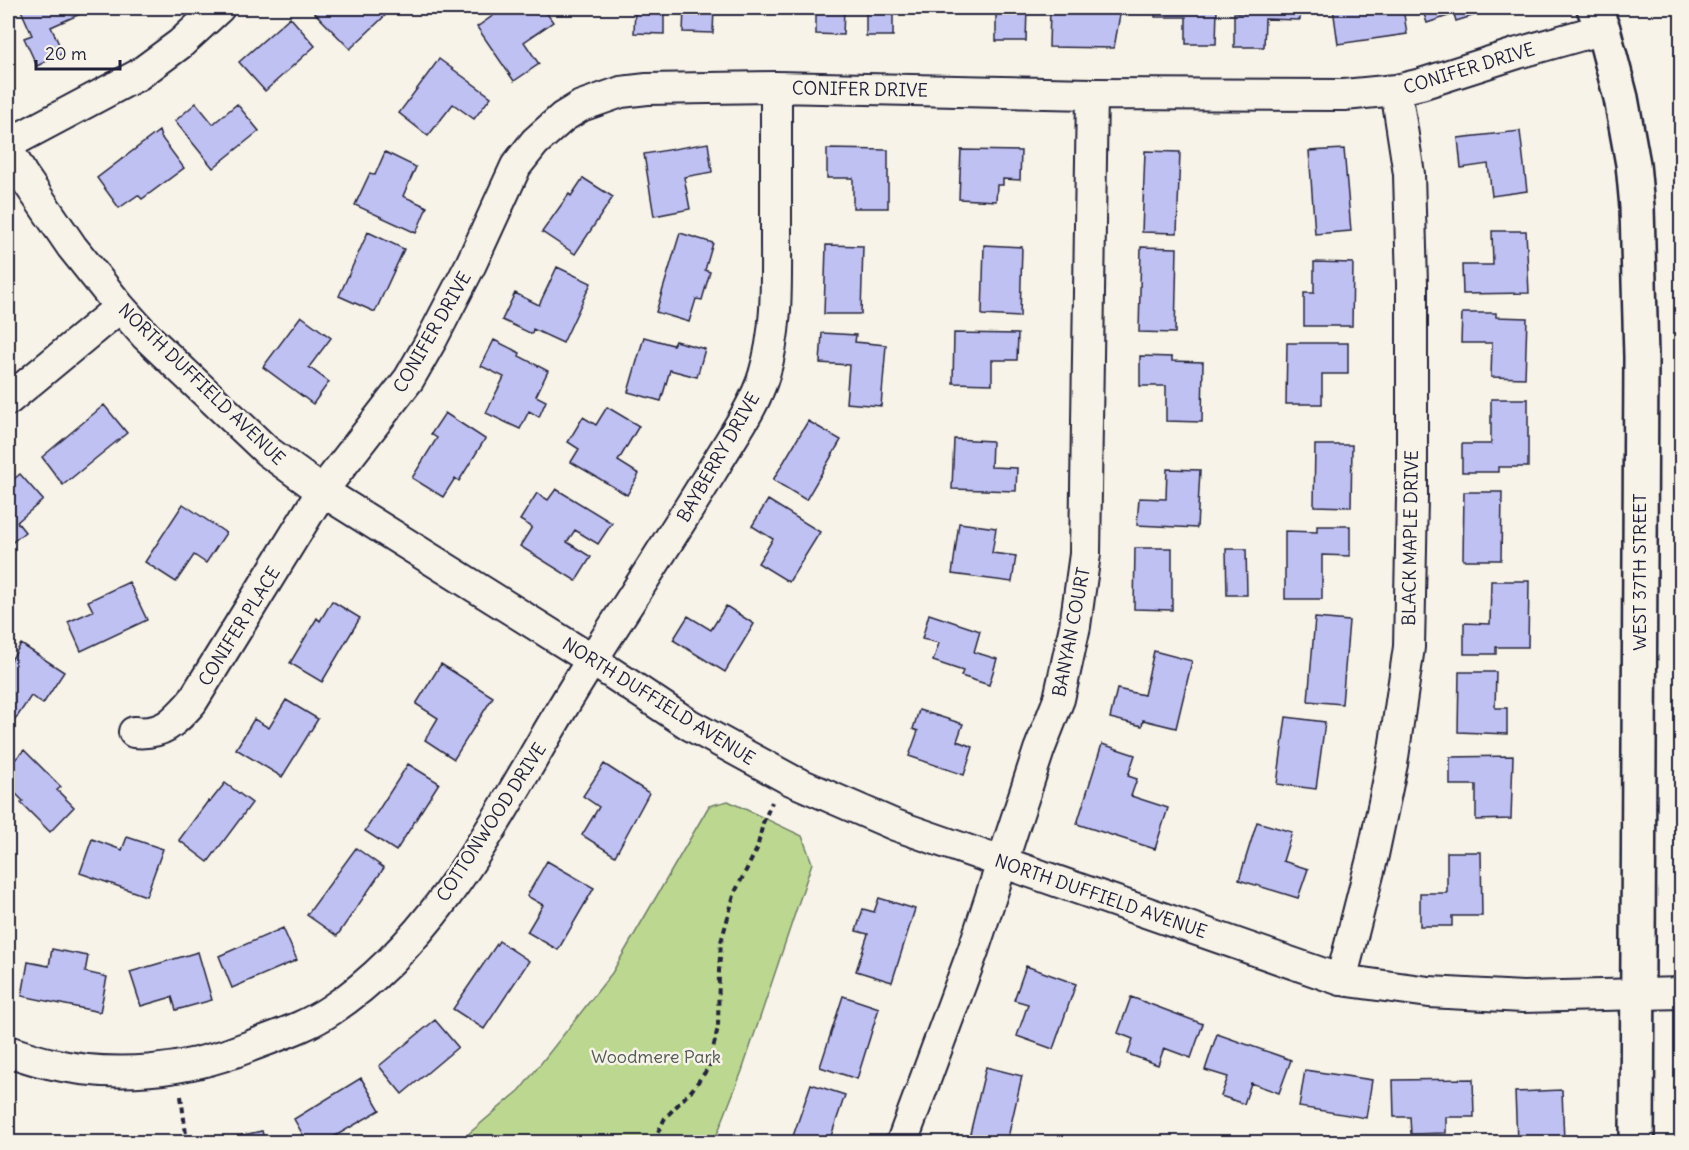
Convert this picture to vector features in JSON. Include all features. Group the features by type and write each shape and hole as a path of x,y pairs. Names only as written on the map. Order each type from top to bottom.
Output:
{"street":[{"path":"8,146 138,75 180,45 219,8"},
{"name":"CONIFER DRIVE","path":"322,491 409,379 471,264 516,166 535,142 563,117 581,106 621,92 647,89 776,87 1092,94 1344,95 1396,90 1421,84 1518,53 1599,18"},
{"name":"WEST 37TH STREET","path":"1599,18 1621,98 1633,164 1637,207 1641,369 1636,1143"},
{"name":"BAYBERRY DRIVE","path":"592,660 701,489 755,398 764,376 772,342 776,300 776,87"},
{"name":"BLACK MAPLE DRIVE","path":"1341,980 1373,855 1392,764 1409,647 1412,284 1409,174 1396,90"},
{"name":"BANYAN COURT","path":"902,1143 973,951 1039,750 1059,699 1075,626 1085,554 1092,94"},
{"name":"NORTH DUFFIELD AVENUE","path":"8,146 22,174 72,247 120,307 146,336 267,451 322,491 592,660 690,725 783,776 895,825 1341,980 1430,992 1523,997 1682,993"},
{"path":"8,400 120,307"},
{"name":"CONIFER PLACE","path":"134,732 146,734 161,730 176,719 192,702 322,491"},
{"name":"COTTONWOOD DRIVE","path":"8,1051 48,1063 96,1070 148,1071 178,1068 222,1057 294,1030 329,1011 371,979 403,947 438,906 487,836 592,660"}],"path":[{"path":"653,1143 665,1118 692,1090 709,1067 718,1028 721,942 735,892 757,849 763,823 783,776"},
{"path":"178,1068 187,1143"}],"green space":[{"name":"Woodmere Park","path":"728,801 802,836 812,863 742,1071 714,1142 459,1142 520,1090 612,973 709,806"}],"building":[{"path":"20,8 85,8 87,11 51,27 63,53 37,66 24,38 32,35"},
{"path":"310,8 393,8 350,49"},
{"path":"504,8 507,10 543,8 553,22 524,42 539,64 514,81 477,27"},
{"path":"635,8 664,8 664,34 634,33"},
{"path":"684,8 714,8 713,33 683,32"},
{"path":"773,8 844,8 843,35 816,34 816,9"},
{"path":"866,8 935,8 935,12 893,12 893,36 866,36"},
{"path":"964,8 1027,8 1026,41 996,41 996,14 964,14"},
{"path":"1050,8 1121,9 1114,48 1049,47"},
{"path":"1155,8 1217,8 1216,44 1186,44 1186,17 1155,17"},
{"path":"1241,8 1300,8 1300,20 1265,19 1264,47 1234,47 1234,13 1241,13"},
{"path":"1333,8 1403,8 1407,34 1338,44"},
{"path":"1422,8 1483,8 1485,12 1456,21 1454,14 1427,23"},
{"path":"290,17 315,46 265,91 239,62"},
{"path":"439,59 491,97 474,119 453,104 428,136 399,113"},
{"path":"196,103 213,124 237,104 259,131 213,168 175,121"},
{"path":"159,131 184,168 142,199 138,195 119,208 97,178"},
{"path":"1520,131 1527,191 1492,196 1488,164 1461,168 1458,138"},
{"path":"708,143 712,172 684,177 690,209 654,216 644,154"},
{"path":"827,149 888,150 888,208 853,208 853,178 827,178"},
{"path":"1344,149 1351,231 1315,234 1309,151"},
{"path":"961,150 1021,151 1020,180 1003,179 1003,185 997,185 996,201 959,199"},
{"path":"1145,151 1180,152 1177,233 1142,232"},
{"path":"385,152 416,167 403,196 427,207 416,233 355,205 370,173 375,175"},
{"path":"583,178 613,197 575,254 542,232"},
{"path":"1492,231 1526,231 1529,293 1463,294 1462,265 1493,265"},
{"path":"368,232 404,249 375,312 339,296"},
{"path":"680,233 713,243 705,270 710,272 702,300 696,299 689,322 656,312"},
{"path":"826,245 863,246 861,314 824,314"},
{"path":"984,245 1022,247 1020,317 982,315"},
{"path":"1141,247 1177,248 1175,333 1139,332"},
{"path":"1314,262 1353,263 1352,326 1304,326 1304,293 1314,293"},
{"path":"557,267 591,283 563,343 533,329 532,334 502,320 515,293 539,305"},
{"path":"1462,313 1496,313 1496,317 1527,318 1525,378 1491,377 1492,343 1461,343"},
{"path":"301,316 331,338 309,367 329,382 313,404 263,367"},
{"path":"822,333 856,335 855,342 886,345 881,406 846,403 849,365 820,363"},
{"path":"954,333 1018,334 1017,360 992,360 992,384 953,383"},
{"path":"644,337 673,345 675,341 705,349 697,377 670,370 661,401 628,392"},
{"path":"494,340 548,371 536,396 546,401 539,417 529,411 520,429 486,413 504,377 481,366"},
{"path":"1287,343 1348,343 1348,374 1322,374 1322,404 1286,404"},
{"path":"1140,356 1172,357 1172,361 1203,362 1202,422 1166,421 1166,386 1140,386"},
{"path":"1491,399 1528,399 1528,467 1498,467 1498,472 1462,472 1462,444 1491,444"},
{"path":"104,405 127,433 63,485 42,457"},
{"path":"607,407 639,426 618,461 639,474 627,495 571,462 579,449 568,442 583,417 596,425"},
{"path":"445,413 485,439 459,481 455,478 443,497 412,478 437,438 431,434"},
{"path":"808,421 841,440 806,500 773,480"},
{"path":"954,439 992,441 991,467 1017,468 1016,491 952,489"},
{"path":"1315,445 1352,445 1351,507 1314,506"},
{"path":"1167,469 1200,470 1197,528 1137,525 1139,498 1166,499"},
{"path":"20,474 43,500 17,522 25,532 8,546 8,484"},
{"path":"556,489 612,523 598,544 575,530 567,542 591,557 576,581 520,546 532,527 520,520 537,493 548,500"},
{"path":"1464,492 1502,492 1501,560 1463,560"},
{"path":"768,500 820,532 789,582 758,563 773,539 752,526"},
{"path":"183,504 226,533 206,563 194,555 176,582 145,562"},
{"path":"959,523 996,528 992,553 1016,556 1012,582 952,574"},
{"path":"1317,526 1350,526 1350,556 1322,555 1322,599 1285,599 1285,531 1317,532"},
{"path":"1135,548 1172,548 1172,610 1134,609"},
{"path":"1226,549 1246,549 1247,595 1227,595"},
{"path":"1491,581 1529,581 1528,647 1496,647 1496,654 1464,654 1464,623 1490,624"},
{"path":"129,582 147,620 81,651 68,622 93,611 88,601"},
{"path":"332,601 360,618 322,682 290,663 317,618 320,621"},
{"path":"726,606 754,624 725,672 673,640 688,616 711,630"},
{"path":"929,614 980,631 974,652 997,659 989,685 961,676 963,671 933,661 939,643 922,639"},
{"path":"1315,618 1349,621 1342,704 1308,701"},
{"path":"21,644 64,672 43,704 31,696 13,723 8,719 8,665"},
{"path":"1154,651 1192,661 1176,728 1143,720 1142,726 1110,718 1117,689 1144,695"},
{"path":"441,664 493,697 454,759 425,740 438,718 416,704"},
{"path":"1459,672 1496,672 1495,708 1507,708 1507,734 1458,732"},
{"path":"286,700 318,719 282,777 236,749 254,719 269,728"},
{"path":"919,710 963,724 957,741 973,747 964,775 909,756 918,731 913,729"},
{"path":"1286,717 1325,722 1316,789 1277,784"},
{"path":"1102,744 1135,755 1128,776 1137,779 1131,796 1168,808 1155,849 1077,824"},
{"path":"24,750 61,787 57,790 74,807 50,832 21,803 23,801 8,786 8,767"},
{"path":"1513,756 1511,819 1476,820 1476,785 1450,785 1450,757"},
{"path":"408,764 439,783 396,851 365,831"},
{"path":"604,764 649,793 615,856 582,835 599,807 583,796"},
{"path":"225,783 252,803 208,862 179,840 208,801 210,802"},
{"path":"1257,822 1292,832 1283,861 1308,869 1298,898 1239,880"},
{"path":"127,837 163,849 146,896 80,873 92,839 122,850"},
{"path":"356,848 384,868 337,936 307,915"},
{"path":"1447,852 1481,852 1482,916 1452,916 1452,926 1420,926 1420,893 1447,893"},
{"path":"547,861 594,888 558,950 527,932 543,905 527,896"},
{"path":"879,898 915,909 892,982 856,971 868,934 856,931 863,909 874,912"},
{"path":"283,928 297,960 232,988 219,956"},
{"path":"499,941 529,961 484,1029 453,1009"},
{"path":"52,949 88,956 85,972 107,977 100,1012 22,996 28,962 49,966"},
{"path":"198,952 212,1000 176,1010 172,997 141,1006 130,972"},
{"path":"1026,966 1076,984 1053,1049 1017,1036 1028,1004 1014,1000"},
{"path":"843,996 879,1008 857,1079 820,1067"},
{"path":"1131,997 1203,1024 1191,1058 1164,1048 1158,1065 1128,1054 1133,1039 1118,1033"},
{"path":"435,1020 458,1047 402,1094 379,1066"},
{"path":"1217,1034 1291,1060 1279,1093 1251,1083 1244,1104 1221,1096 1228,1077 1205,1070"},
{"path":"986,1067 1022,1076 1007,1142 968,1142"},
{"path":"1305,1070 1372,1080 1366,1118 1299,1107"},
{"path":"361,1078 380,1110 325,1142 307,1142 294,1119"},
{"path":"1473,1079 1474,1117 1446,1117 1446,1133 1411,1134 1410,1117 1394,1117 1393,1080"},
{"path":"811,1084 845,1095 829,1142 791,1142"},
{"path":"1562,1090 1564,1142 1517,1142 1515,1092"},
{"path":"262,1131 265,1142 212,1142"}]}
